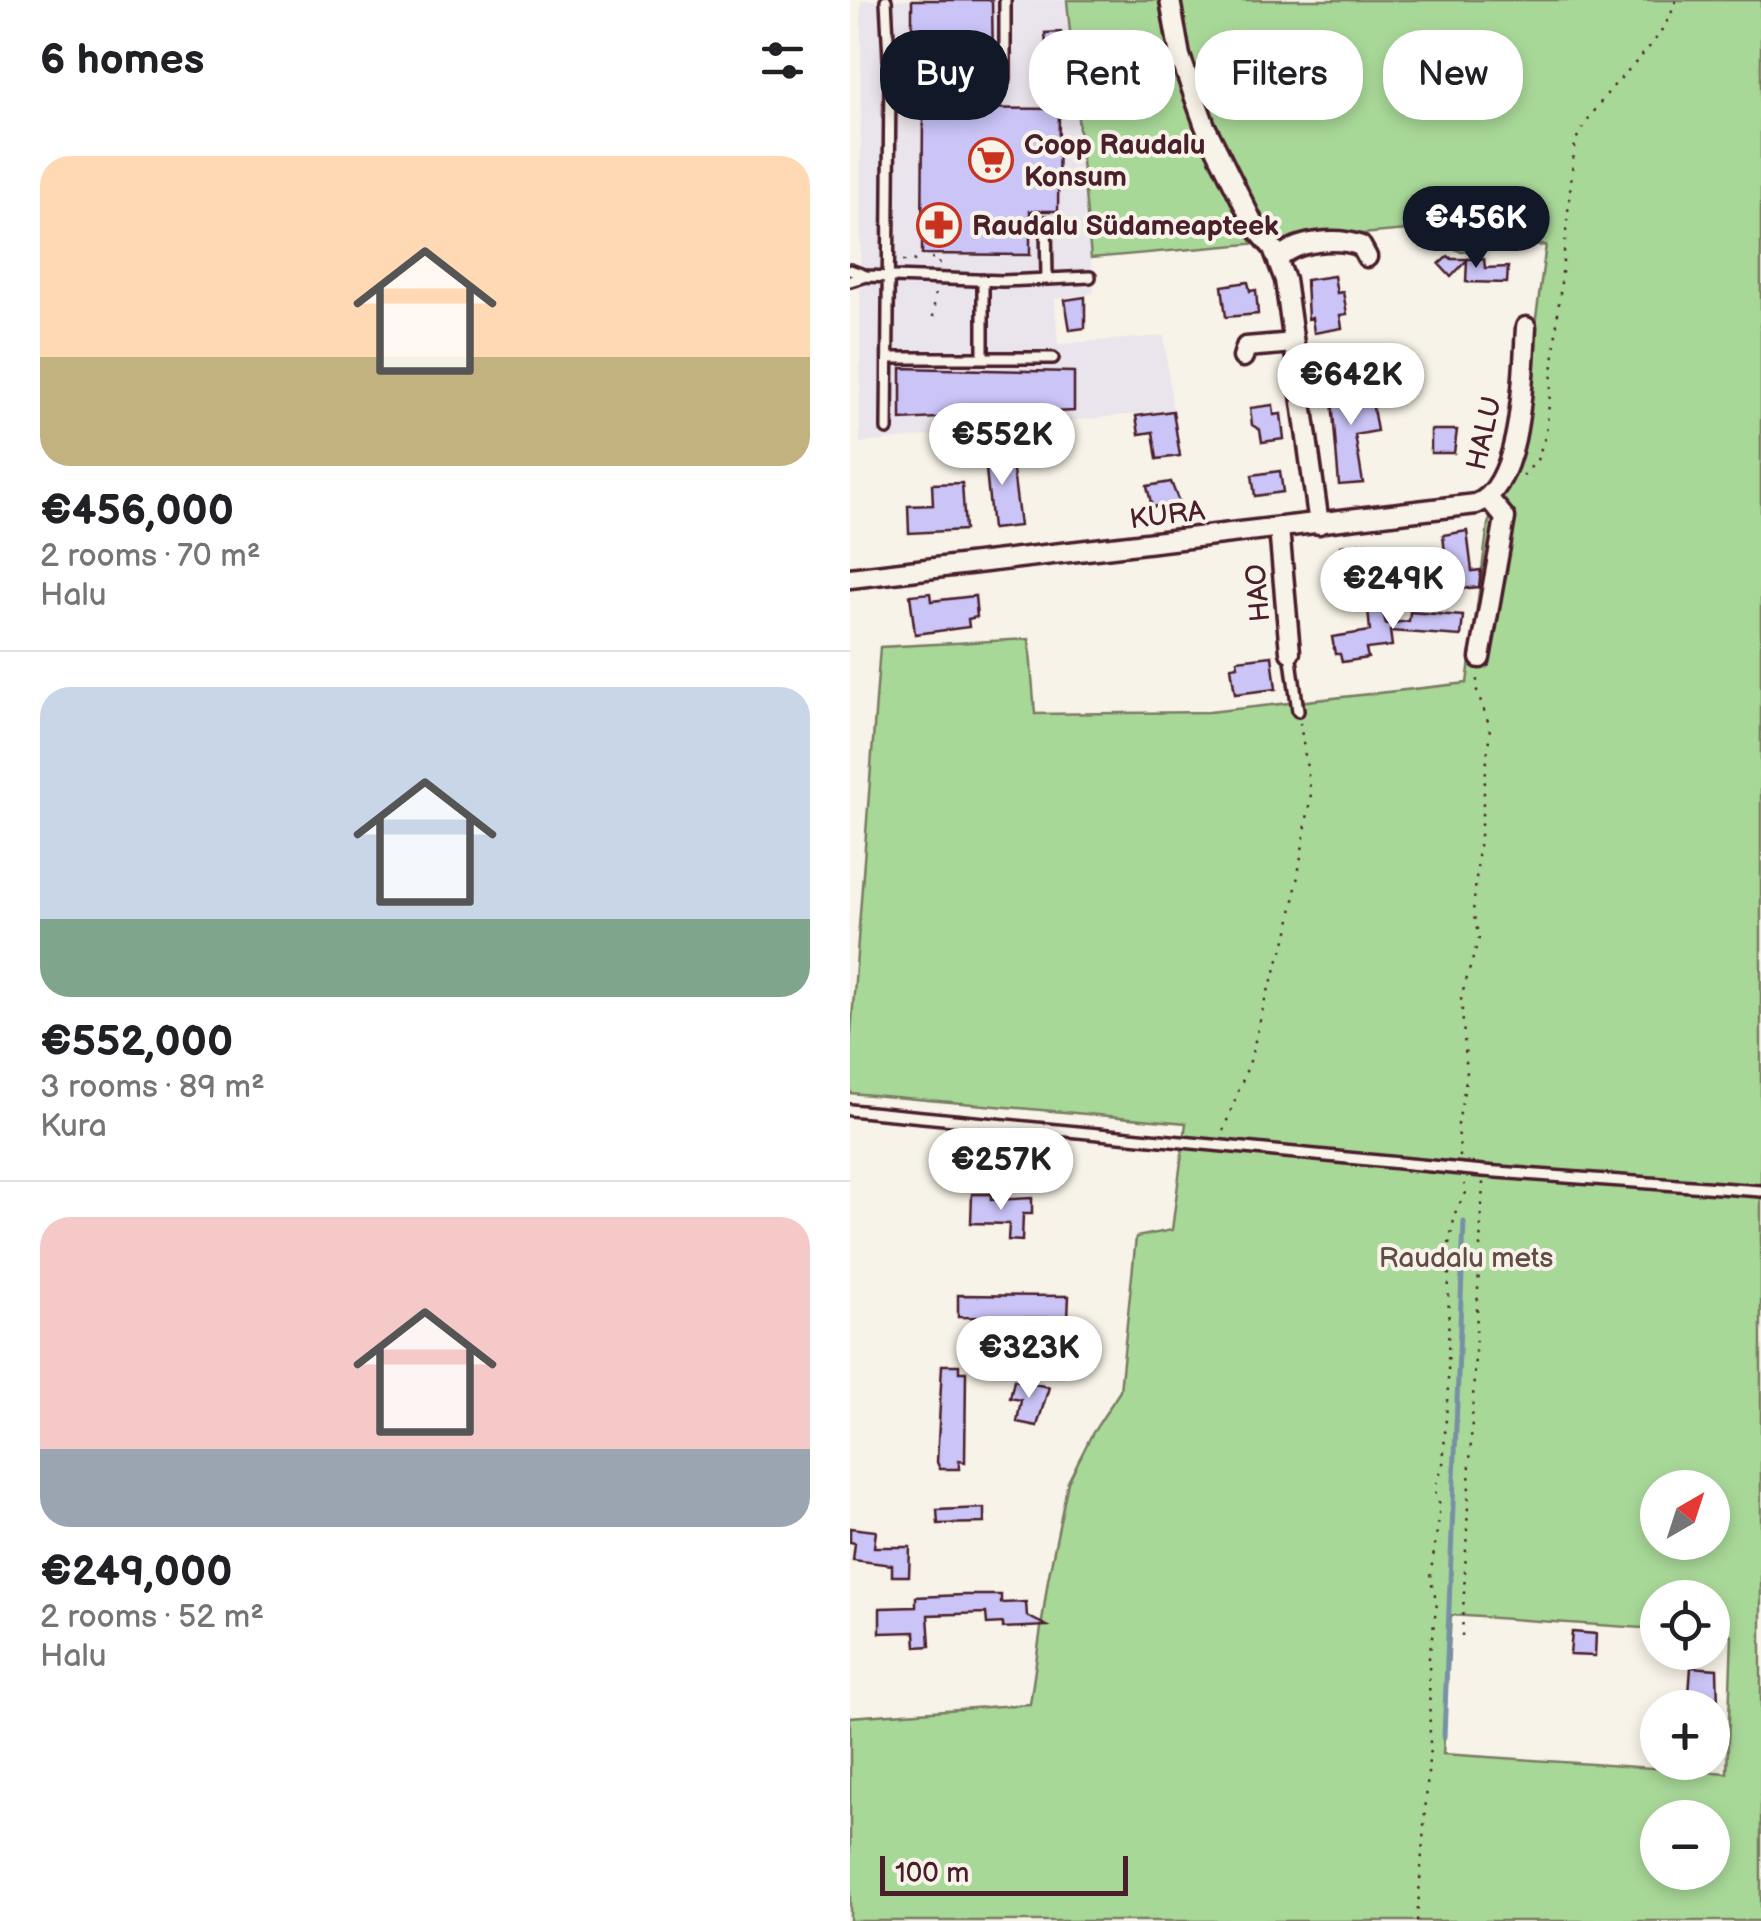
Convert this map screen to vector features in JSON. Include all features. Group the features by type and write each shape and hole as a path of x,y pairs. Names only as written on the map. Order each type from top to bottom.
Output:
{"street":[{"path":"1170,0 1180,56 1205,126 1230,181 1286,280 1319,524"},
{"path":"1278,260 1297,246 1350,243 1360,245 1366,257"},
{"name":"HALU","path":"1480,658 1505,518 1488,500 1502,484 1510,462 1526,327"},
{"path":"1243,357 1246,347 1294,343"},
{"name":"KURA","path":"850,578 1319,524 1488,500"},
{"name":"HAO","path":"1279,528 1290,652"}],"lane":[{"path":"886,0 888,30"},
{"path":"1005,0 1005,30"},
{"path":"887,428 890,120"},
{"path":"1046,222 1047,278"},
{"path":"850,270 866,276"},
{"path":"850,281 866,276 1090,278"},
{"path":"983,280 983,358"},
{"path":"888,358 1052,358"},
{"path":"1290,652 1298,712"},
{"path":"850,1110 1483,1171 1761,1192"}],"path":[{"path":"1502,484 1518,480 1537,460 1546,434 1575,141 1600,102 1648,52 1672,15 1676,0"},
{"path":"1417,1921 1430,1746 1429,1658 1437,1603 1430,1578 1439,1501 1434,1490 1442,1464 1451,1325 1449,1244 1456,1210 1467,1191 1460,1168 1458,1124 1467,1074 1461,998 1479,938 1473,912 1490,726 1476,688 1480,658"},
{"path":"1217,1145 1250,1061 1265,1000 1290,931 1312,794 1298,712"},
{"path":"1462,1636 1483,1171"}],"shaded area":[{"path":"861,0 1067,0 1070,30 1029,30 1029,120 1078,120 1094,293 1055,299 1058,344 1164,336 1173,410 860,443"}],"green space":[{"name":"Raudalu mets","path":"1067,0 1761,0 1761,1921 850,1921 850,1717 1030,1704 1048,1580 1068,1482 1120,1391 1136,1237 1172,1230 1186,1123 850,1093 850,1047 880,647 1029,639 1035,714 1209,712 1467,683 1488,524 1518,422 1546,245 1461,252 1418,229 1091,258 1078,120 1175,120 1175,30 1070,30","holes":["1640,1580 1730,1580 1730,1780 1640,1780 1640,1767 1443,1754 1451,1615 1640,1628"]}],"building":[{"path":"912,0 992,0 992,30 912,30"},
{"name":"Coop Raudalu Konsum","path":"1009,109 1029,109 1029,120 1059,120 1058,211 1030,211 1030,255 922,254 923,120 1009,120"},
{"path":"1448,256 1484,259 1485,268 1508,267 1507,283 1466,282 1467,260 1451,277 1439,264"},
{"path":"1334,276 1337,293 1343,292 1347,314 1340,315 1342,328 1314,333 1312,318 1308,319 1306,280"},
{"path":"1248,282 1250,291 1256,290 1258,314 1226,317 1222,286"},
{"path":"1085,297 1085,328 1070,330 1065,300"},
{"path":"901,368 1074,372 1074,411 901,420"},
{"path":"1369,384 1377,431 1355,435 1363,483 1339,485 1331,388"},
{"path":"1273,405 1274,415 1281,414 1284,439 1262,442 1260,430 1252,425 1250,408"},
{"path":"1173,411 1180,456 1157,459 1153,432 1139,434 1136,416"},
{"path":"1431,430 1457,430 1454,453 1431,453"},
{"path":"1010,447 1020,526 992,529 984,449"},
{"path":"1280,471 1283,492 1255,496 1252,475"},
{"path":"1171,482 1179,502 1152,507 1147,486"},
{"path":"962,483 965,530 909,533 908,506 933,505 932,484"},
{"path":"1467,531 1472,571 1481,570 1479,587 1449,590 1443,535"},
{"path":"1366,543 1371,586 1379,585 1381,598 1360,599 1356,570 1345,571 1341,546"},
{"path":"930,593 931,601 975,596 977,617 968,619 969,627 915,634 910,595"},
{"path":"1368,608 1382,609 1386,624 1409,621 1410,612 1463,616 1461,636 1390,631 1392,646 1366,649 1368,658 1342,662 1340,654 1335,654 1332,637 1370,631"},
{"path":"1272,656 1276,689 1235,694 1231,667 1238,666 1237,660"},
{"path":"972,1194 991,1194 991,1200 1032,1198 1032,1214 1023,1214 1022,1241 1008,1240 1009,1224 971,1223"},
{"path":"958,1295 1069,1296 1068,1318 958,1317"},
{"path":"942,1365 959,1365 959,1372 966,1372 965,1462 959,1461 959,1469 940,1469 937,1462"},
{"path":"1014,1380 1049,1387 1037,1426 1017,1422 1021,1400 1010,1398"},
{"path":"984,1508 984,1523 938,1524 937,1510"},
{"path":"850,1528 876,1531 874,1547 910,1547 909,1576 892,1576 892,1565 853,1560 855,1543 850,1542"},
{"path":"1001,1595 1001,1603 1026,1602 1027,1616 1047,1626 1003,1628 1003,1623 987,1624 986,1613 928,1615 930,1646 916,1647 915,1632 880,1633 880,1608 916,1607 916,1597"},
{"path":"1572,1632 1596,1634 1595,1656 1570,1655"},
{"path":"1691,1670 1717,1670 1718,1690 1689,1690"}],"waterway":[{"path":"1444,1737 1464,1222"}],"place":[{"name":"Coop Raudalu Konsum","path":"991,160"},
{"name":"Raudalu Südameapteek","path":"939,225"}]}
